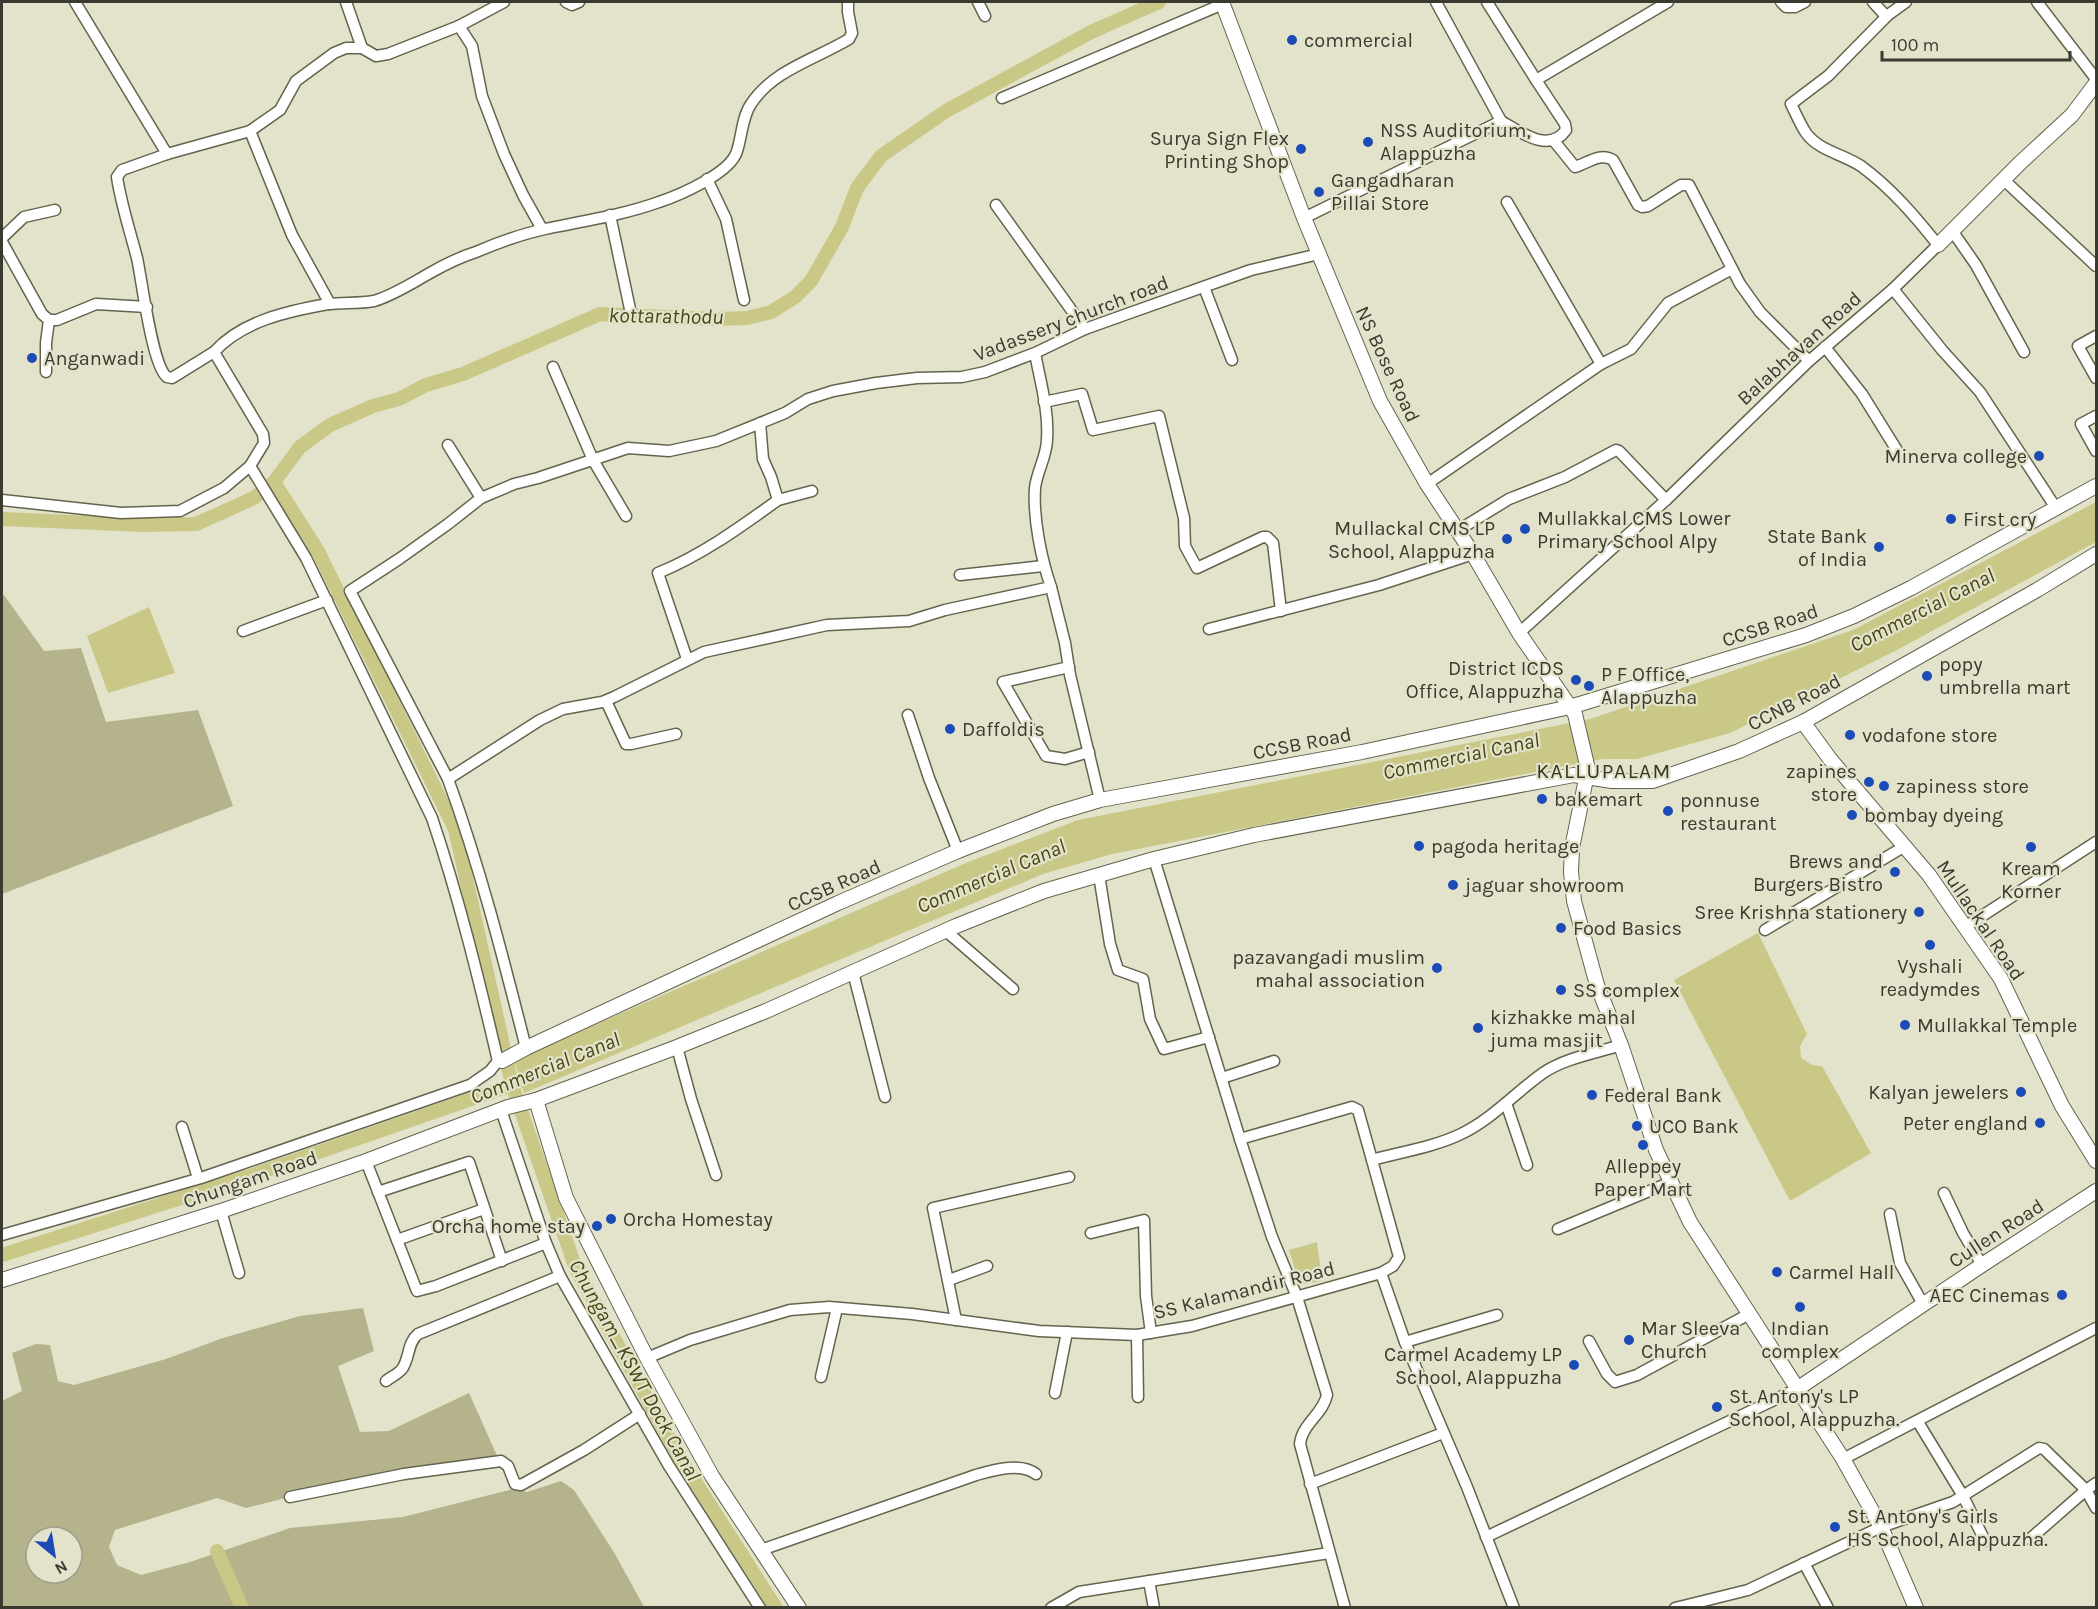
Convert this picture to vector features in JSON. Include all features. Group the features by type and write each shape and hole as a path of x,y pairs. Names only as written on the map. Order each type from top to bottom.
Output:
{"main road":[{"name":"NS Bose Road","path":"1222,3 1304,219 1380,401 1427,484 1473,554 1519,633 1573,710"},
{"name":"Balabhavan Road","path":"1938,245 2072,115 2097,81"},
{"name":"CCSB Road","path":"500,1061 838,903 958,851 1053,814 1100,800 1362,752 1573,710 1806,635 1854,616 1911,588 2097,486"},
{"name":"CCNB Road","path":"1099,875 1254,835 1574,775 1587,773 1612,782 1653,781 1739,751 1803,722 2097,554"},
{"path":"1573,710 1587,773 1572,848 1571,872 1574,901 1597,985 1621,1045 1656,1150 1690,1222 1843,1459 1881,1527 1916,1608"},
{"name":"Mullackal Road","path":"1803,722 1830,759 1929,875 2001,979 2062,1106 2097,1161"},
{"name":"Chungam Road","path":"2,1280 221,1210 366,1161 510,1106 536,1100 766,1011 1017,901 1099,875"},
{"path":"536,1100 566,1198 647,1358 712,1476 799,1608"},
{"name":"Cullen Road","path":"1797,1389 2097,1191"}],"street":[{"path":"75,2 167,154"},
{"path":"346,2 362,48"},
{"path":"504,2 459,26 382,55 376,56 362,48 346,48 334,53 296,81 280,110 250,131 167,154 122,170 117,177 147,307 148,324 164,375 172,378 214,352 224,340 248,326 269,318 330,304 358,304 392,295 433,271 474,252 542,230 659,202 689,189 725,169 732,160 737,153 751,104 767,87 784,72 849,39 852,33 848,2"},
{"path":"566,2 572,5 579,2"},
{"path":"978,2 986,16"},
{"path":"1436,2 1502,121 1531,140 1554,141 1566,130 1565,124 1487,2"},
{"path":"1536,80 1668,2"},
{"path":"1781,2 1786,8 1790,8 1806,2"},
{"path":"1874,2 1884,14 1888,15"},
{"path":"1906,2 1888,15 1828,76 1791,104 1810,138 1859,165 1892,192 1938,245"},
{"path":"2037,2 2097,81"},
{"path":"1002,98 1222,3"},
{"path":"459,26 472,46 482,96 504,154 542,230"},
{"path":"1304,219 1502,121"},
{"path":"250,131 292,235 330,304"},
{"path":"1554,141 1575,166 1600,157 1613,160 1638,205 1642,207 1648,206 1681,185 1689,185 1740,284 1760,312 1809,361"},
{"path":"707,179 726,219 744,300"},
{"path":"2004,180 2097,266"},
{"path":"1507,202 1601,364"},
{"path":"996,205 1085,329"},
{"path":"55,210 24,218 2,240 42,314 49,320 57,320 96,304 147,307"},
{"path":"609,215 630,309"},
{"path":"1953,232 1976,265 2024,352"},
{"name":"Balabhavan Road","path":"1519,633 1666,500 1809,361 1893,289 1938,245"},
{"name":"Vadassery church road","path":"448,779 350,591 399,559 481,498 514,484 628,448 669,451 716,441 785,413 808,399 833,391 897,381 962,377 986,372 1035,353 1085,329 1251,270 1319,254"},
{"path":"1427,484 1601,364 1631,349 1668,303 1732,269"},
{"path":"1204,287 1232,360"},
{"path":"1893,289 1942,350 1980,392 2056,508"},
{"path":"46,372 49,320"},
{"path":"2097,336 2078,346 2097,378"},
{"path":"1825,347 1862,394 1898,452"},
{"path":"2,500 121,513 180,511 224,488 251,469 264,443 263,434 214,352"},
{"path":"1035,353 1048,423 1047,443 1035,487 1036,512 1044,566 1051,587 1100,800"},
{"path":"553,367 593,460 626,516"},
{"path":"1044,402 1082,394 1093,430 1159,416 1184,518 1185,546 1197,568 1267,537 1273,543 1281,611"},
{"path":"2097,416 2081,424 2097,451"},
{"path":"760,423 763,459 778,500"},
{"path":"448,445 481,498"},
{"path":"1457,531 1509,499 1565,477 1616,450 1666,500"},
{"path":"2,1235 198,1179 470,1085 500,1061 474,958 445,855 432,818 306,558 251,469"},
{"path":"687,659 658,573 687,561 778,500 812,491"},
{"path":"1209,629 1379,585 1473,554"},
{"path":"960,575 1044,566"},
{"path":"522,1050 481,875 448,779 540,720 562,709 606,700 687,659 715,649 827,626 909,621 945,609 1051,587"},
{"path":"243,632 327,600"},
{"path":"1069,667 1003,682 1046,756 1065,759 1089,752"},
{"path":"606,700 626,744 676,734"},
{"path":"908,715 929,778 958,851"},
{"path":"1965,927 2097,842"},
{"path":"1765,930 1905,846"},
{"path":"1154,859 1240,1139 1272,1237 1297,1297 1327,1395 1326,1403 1303,1431 1300,1444 1345,1608"},
{"path":"1099,875 1110,944 1118,970 1143,979 1150,1019 1164,1049 1209,1037"},
{"path":"946,931 1013,989"},
{"path":"853,972 885,1097"},
{"path":"1372,1160 1460,1135 1485,1119 1544,1072 1569,1061 1621,1045"},
{"path":"677,1047 716,1175"},
{"path":"1222,1078 1274,1061"},
{"path":"1506,1103 1527,1165"},
{"path":"510,1106 546,1243 560,1276 669,1466 760,1608"},
{"path":"1240,1139 1352,1107 1358,1110 1399,1257 1393,1266 1381,1273 1405,1342 1514,1608"},
{"path":"182,1127 198,1179"},
{"path":"366,1161 417,1292 546,1243"},
{"path":"378,1192 468,1162 502,1261"},
{"path":"956,1320 933,1208 1070,1177"},
{"path":"1558,1229 1671,1182"},
{"path":"1944,1193 1963,1233 1982,1265"},
{"path":"397,1240 484,1209"},
{"path":"221,1210 239,1273"},
{"path":"1890,1214 1900,1263 1923,1304"},
{"path":"1090,1233 1144,1220 1146,1296 1150,1333"},
{"path":"949,1280 987,1266"},
{"name":"SS Kalamandir Road","path":"647,1358 690,1340 790,1310 837,1308 1039,1330 1137,1335 1192,1326 1381,1273"},
{"path":"386,1381 404,1367 411,1342 418,1334 560,1276"},
{"path":"821,1377 837,1308"},
{"path":"1589,1341 1607,1374 1616,1382 1637,1375 1749,1314"},
{"path":"1405,1342 1497,1315"},
{"path":"1843,1459 2097,1328"},
{"path":"1055,1393 1067,1332"},
{"path":"1137,1335 1138,1397"},
{"path":"1486,1537 1797,1389"},
{"path":"290,1497 404,1474 501,1461 508,1466 515,1484 521,1485 584,1450 640,1414"},
{"path":"1918,1422 1963,1496 1985,1540"},
{"path":"1310,1484 1443,1433"},
{"path":"1675,1608 1748,1590 1881,1527 1953,1502 2039,1448 2044,1449 2086,1490 2097,1508"},
{"path":"761,1550 994,1470 1029,1468 1036,1474"},
{"path":"2030,1539 2086,1490 2097,1484"},
{"path":"1051,1608 1079,1592 1329,1552"},
{"path":"1804,1563 1828,1608"},
{"path":"1149,1581 1154,1608"}],"green space":[{"path":"4,595 44,651 81,648 106,722 198,710 233,806 2,894 2,596"},
{"path":"363,1308 374,1351 338,1366 360,1432 389,1431 469,1393 498,1458 349,1482 246,1508 217,1498 115,1530 109,1547 117,1565 141,1575 190,1562 290,1528 403,1517 513,1489 527,1492 561,1481 574,1490 615,1554 644,1607 2,1607 2,1401 22,1391 12,1353 36,1344 50,1345 58,1381 74,1385 166,1359 223,1338 300,1316"}],"water":[{"path":"2096,502 2096,542 1897,650 1730,733 1637,759 1602,759 1112,854 1043,874 524,1093 514,1060 968,862 1078,820 1590,719 1853,630"},
{"path":"149,607 175,673 108,693 87,636"},
{"path":"1758,933 1807,1034 1800,1046 1801,1058 1812,1065 1822,1066 1871,1153 1790,1201 1674,980"},
{"path":"1317,1242 1322,1281 1300,1285 1289,1250"}],"waterway":[{"name":"kottarathodu","path":"274,482 300,447 330,425 373,406 399,399 426,385 463,374 600,314 716,319 747,318 771,312 795,297 811,281 842,227 857,188 881,156 946,111 1091,32 1159,2"},
{"name":"Chungam_KSWT Dock Canal","path":"2,519 142,525 196,524 254,498 274,482 318,551 455,829 512,1085 576,1269 680,1458 776,1608"},
{"name":"Commercial Canal","path":"2,1255 253,1175 512,1085 537,1073"},
{"path":"217,1551 242,1608"}],"place":[{"name":"commercial","path":"1292,40"},
{"name":"NSS Auditorium, Alappuzha","path":"1368,142"},
{"name":"Surya Sign Flex Printing Shop","path":"1301,149"},
{"name":"Gangadharan Pillai Store","path":"1319,192"},
{"name":"Anganwadi","path":"32,358"},
{"name":"Minerva college","path":"2039,456"},
{"name":"First cry","path":"1951,519"},
{"name":"Mullakkal CMS Lower Primary School Alpy","path":"1525,529"},
{"name":"Mullackal CMS LP School, Alappuzha","path":"1507,539"},
{"name":"State Bank of India","path":"1879,547"},
{"name":"popy umbrella mart","path":"1927,676"},
{"name":"District ICDS Office, Alappuzha","path":"1576,680"},
{"name":"P F Office, Alappuzha","path":"1589,686"},
{"name":"Daffoldis","path":"950,729"},
{"name":"vodafone store","path":"1850,735"},
{"name":"zapines store","path":"1869,782"},
{"name":"zapiness store","path":"1884,786"},
{"name":"bakemart","path":"1542,799"},
{"name":"ponnuse restaurant","path":"1668,811"},
{"name":"bombay dyeing","path":"1852,815"},
{"name":"pagoda heritage","path":"1419,846"},
{"name":"Kream Korner","path":"2031,847"},
{"name":"Brews and Burgers Bistro","path":"1895,872"},
{"name":"jaguar showroom","path":"1453,885"},
{"name":"Sree Krishna stationery","path":"1919,912"},
{"name":"Food Basics","path":"1561,928"},
{"name":"Vyshali readymdes","path":"1930,945"},
{"name":"pazavangadi muslim mahal association","path":"1437,968"},
{"name":"SS complex","path":"1561,990"},
{"name":"Mullakkal Temple","path":"1905,1025"},
{"name":"kizhakke mahal juma masjit","path":"1478,1028"},
{"name":"Kalyan jewelers","path":"2021,1092"},
{"name":"Federal Bank","path":"1592,1095"},
{"name":"Peter england","path":"2040,1123"},
{"name":"UCO Bank","path":"1637,1126"},
{"name":"Alleppey Paper Mart","path":"1643,1145"},
{"name":"Orcha Homestay","path":"611,1219"},
{"name":"Orcha home stay","path":"597,1226"},
{"name":"Carmel Hall","path":"1777,1272"},
{"name":"AEC Cinemas","path":"2062,1295"},
{"name":"Indian complex","path":"1800,1307"},
{"name":"Mar Sleeva Church","path":"1629,1340"},
{"name":"Carmel Academy LP School, Alappuzha","path":"1574,1365"},
{"name":"St. Antony's LP School, Alappuzha.","path":"1717,1407"},
{"name":"St. Antony's Girls HS School, Alappuzha.","path":"1835,1527"}],"district":[{"name":"KALLUPALAM","path":"1604,771"}]}
